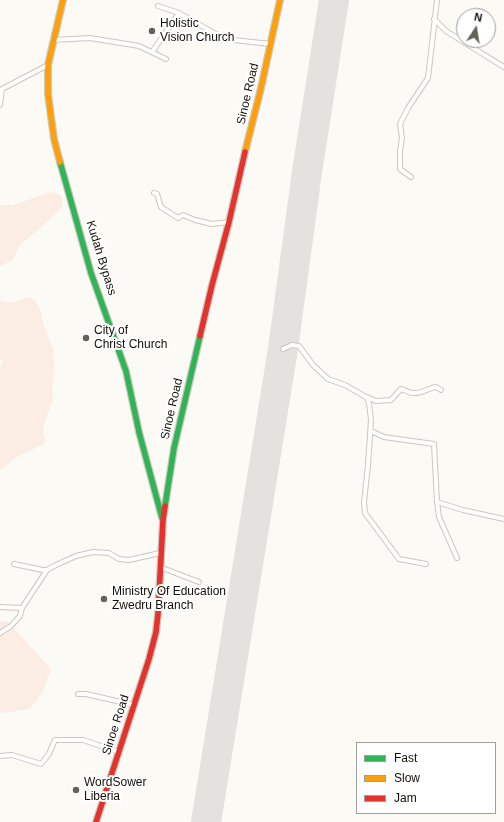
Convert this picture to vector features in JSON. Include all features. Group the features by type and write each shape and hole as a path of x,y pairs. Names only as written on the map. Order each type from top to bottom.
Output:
{"main road":[{"name":"Kudah Bypass","path":"63,0 48,65 48,94 54,138 91,273 127,370 139,431 163,520"},
{"name":"Sinoe Road","path":"96,822 149,659 156,632 160,553 170,466 213,278 229,222 280,0"}],"street":[{"path":"411,177 400,169 400,150 402,138 400,124 408,108 428,78 437,0"},
{"path":"158,6 179,13 221,38 271,44"},
{"path":"152,52 179,13"},
{"path":"434,19 446,31 504,67"},
{"path":"53,40 90,38 139,46 166,58"},
{"path":"0,105 2,89 48,65"},
{"path":"154,193 156,194 161,207 178,218 183,215 195,220 212,224 229,222"},
{"path":"283,349 292,345 299,346 313,365 328,379 345,385 376,401 391,400 400,389 406,390 412,394 436,387 441,390"},
{"path":"366,397 369,403 371,432 364,502 365,513 399,559 426,564"},
{"path":"371,432 384,437 434,444 439,517 457,558"},
{"path":"438,502 463,510 504,519"},
{"path":"14,564 46,570 76,556 93,552 109,553 119,559 129,560 160,553"},
{"path":"160,567 199,582"},
{"path":"0,633 16,622 20,616 22,608 46,570"},
{"path":"0,607 22,608"},
{"path":"78,694 86,694 134,705"},
{"path":"0,756 12,755 41,764 49,754 55,740 83,740 119,753"}],"shaded area":[{"path":"51,192 62,196 63,204 60,209 19,246 13,260 0,266 0,205 13,205"},
{"path":"29,297 35,300 41,312 44,326 53,349 54,365 52,402 44,424 44,444 17,457 0,470 0,367 3,362 0,357 0,300 3,302 11,302"},
{"path":"0,621 8,622 51,669 43,691 30,709 3,713 0,711"}],"runway":[{"path":"206,822 283,349 307,172 334,0"}],"traffic: fast":[{"path":"60,162 91,273 126,371 139,432 162,518"},
{"path":"165,506 174,448 200,336"}],"traffic: slow":[{"path":"60,162 54,139 48,94 48,65 63,0"},
{"path":"245,152 261,88 280,0"}],"traffic: jam":[{"path":"200,336 245,152"},
{"path":"96,822 149,659 156,632 165,506"}],"place":[{"name":"Holistic Vision Church","path":"152,31"},
{"name":"City of Christ Church","path":"86,338"},
{"name":"Ministry Of Education Zwedru Branch","path":"104,599"},
{"name":"WordSower Liberia","path":"76,790"}]}
